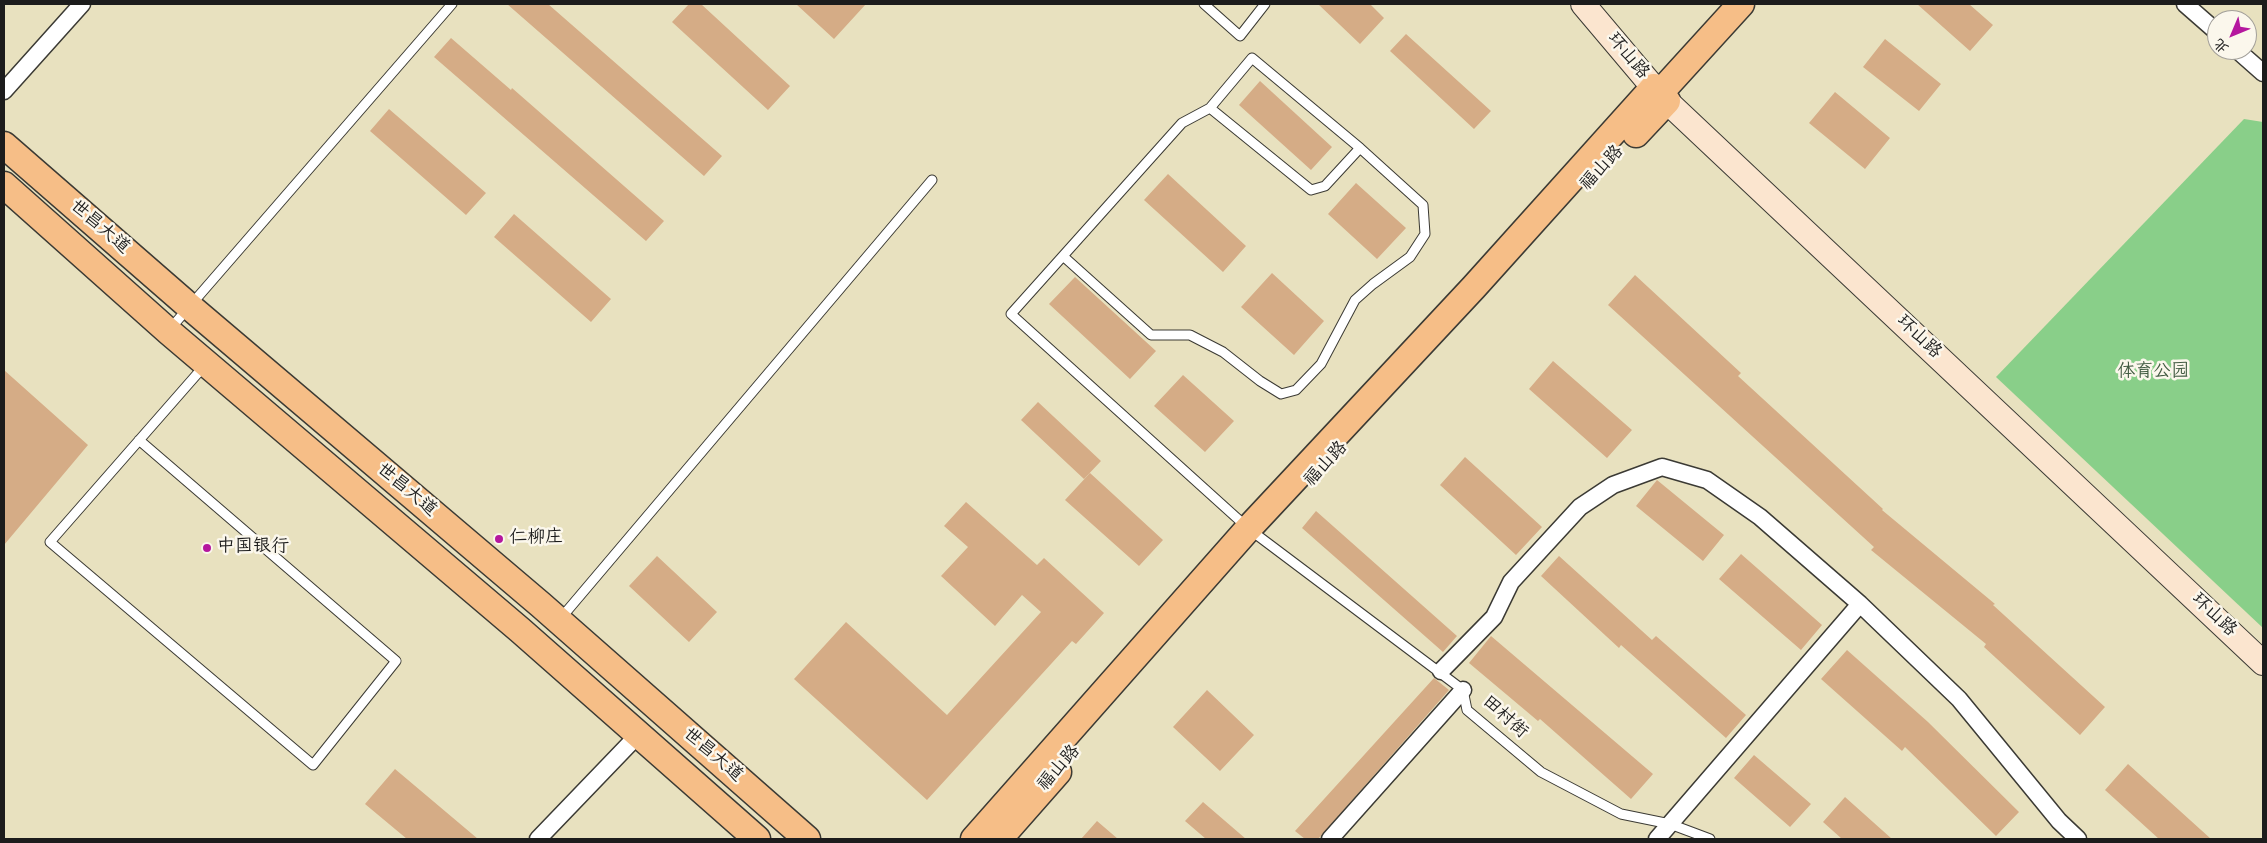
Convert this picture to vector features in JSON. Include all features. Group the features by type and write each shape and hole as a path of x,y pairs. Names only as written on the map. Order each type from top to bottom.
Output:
{"main road":[{"name":"环山路","path":"1582,4 1660,94 2263,663"},
{"path":"984,838 1474,287 1660,94 1741,4"},
{"name":"世昌大道","path":"4,145 190,307 559,620 807,839"},
{"name":"世昌大道","path":"4,185 168,331 520,630 757,839"}],"street":[{"path":"4,91 82,4"},
{"path":"2185,4 2207,23"},
{"path":"2248,60 2263,74"},
{"path":"1441,671 1494,617 1511,582 1580,507 1613,484 1662,467 1707,480 1760,517 1860,604 1959,699 2059,821 2078,839"},
{"path":"1657,839 1860,604"},
{"path":"1330,839 1463,690"},
{"path":"538,839 638,735"}],"lane":[{"path":"168,331 452,4"},
{"path":"1204,4 1240,36 1265,4"},
{"path":"1252,58 1360,148 1423,205 1425,234 1410,257 1373,284 1355,300 1320,364 1296,390 1281,394 1260,382 1223,352 1190,335 1150,335 1063,256 1182,123 1210,108 1252,58"},
{"path":"1210,108 1310,190 1325,186 1360,148"},
{"path":"559,620 932,180"},
{"name":"田村街","path":"1063,256 1011,314 1255,532 1441,671 1463,690 1467,710 1541,772 1621,814 1670,824 1710,839"},
{"path":"139,440 396,661 313,765 50,542 206,363"}],"green space":[{"name":"体育公园","path":"2244,119 2263,122 2263,628 1996,377"}],"building":[{"path":"507,4 548,4 722,156 704,176"},
{"path":"689,4 701,4 790,86 768,110 672,22"},
{"path":"796,4 866,4 834,39"},
{"path":"1318,4 1370,4 1384,18 1360,44"},
{"path":"1917,4 1969,4 1993,25 1970,51"},
{"path":"1406,34 1491,111 1474,129 1390,51"},
{"path":"451,38 511,90 512,88 664,221 646,241 434,57"},
{"path":"1885,39 1941,84 1919,111 1863,67"},
{"path":"1260,81 1332,147 1311,170 1239,105"},
{"path":"1835,92 1890,138 1865,169 1809,123"},
{"path":"389,109 486,193 466,215 370,131"},
{"path":"1168,174 1246,246 1223,272 1144,200"},
{"path":"1356,183 1406,228 1377,259 1328,214"},
{"path":"514,214 611,299 591,322 494,237"},
{"path":"1272,273 1324,321 1294,355 1241,307"},
{"path":"1635,275 1741,373 1738,376 1882,510 1995,604 1993,605 2105,707 2080,735 1984,647 1986,644 1871,550 1874,547 1608,305"},
{"path":"1075,277 1156,351 1130,379 1049,304"},
{"path":"1553,361 1632,430 1607,458 1529,389"},
{"path":"4,370 88,445 4,545"},
{"path":"1183,375 1234,421 1205,452 1154,406"},
{"path":"1038,402 1101,461 1084,479 1021,420"},
{"path":"1465,457 1542,527 1516,555 1440,485"},
{"path":"1090,473 1163,540 1139,566 1065,500"},
{"path":"1657,480 1724,535 1703,561 1636,506"},
{"path":"966,502 1037,565 1044,558 1104,613 1076,644 1072,641 927,800 794,679 846,622 947,715 1041,612 1022,595 995,626 941,576 968,547 944,526"},
{"path":"1316,511 1457,636 1443,652 1302,528"},
{"path":"1741,554 1822,625 1801,650 1719,579"},
{"path":"657,556 717,612 689,642 629,586"},
{"path":"1559,556 1652,640 1656,636 1746,715 1726,738 1621,645 1619,648 1541,576"},
{"path":"1491,636 1653,774 1631,799 1540,719 1538,721 1469,663"},
{"path":"1847,650 1928,722 2019,812 1996,836 1905,747 1902,751 1821,679"},
{"path":"1434,678 1449,690 1318,839 1305,839 1295,831"},
{"path":"1207,690 1254,735 1220,771 1173,727"},
{"path":"1754,755 1811,804 1790,827 1734,778"},
{"path":"2128,764 2211,839 2159,839 2105,790"},
{"path":"395,769 478,839 407,839 365,804"},
{"path":"1845,797 1892,839 1842,839 1823,822"},
{"path":"1203,802 1246,839 1206,839 1185,821"},
{"path":"1097,821 1118,839 1081,839"}],"place":[{"name":"仁柳庄","path":"499,539"},
{"name":"中国银行","path":"207,548"}]}
